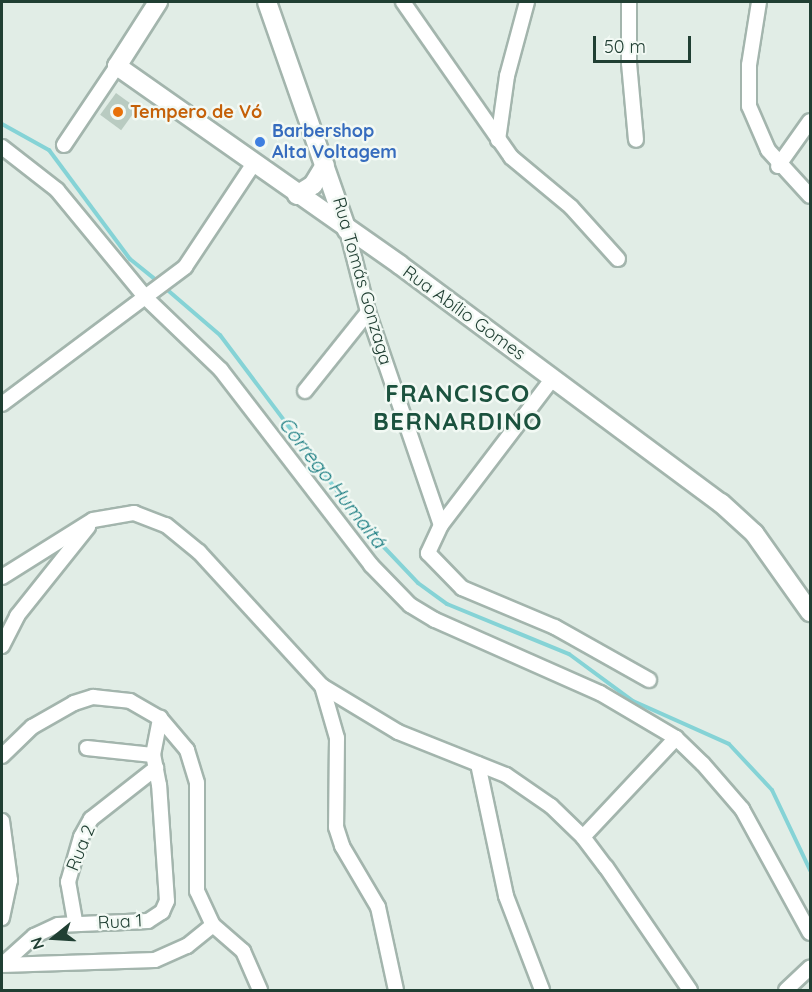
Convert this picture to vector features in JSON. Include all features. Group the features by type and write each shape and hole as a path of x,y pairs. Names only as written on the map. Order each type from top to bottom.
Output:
{"street":[{"path":"63,145 158,2"},
{"name":"Rua Tomás Gonzaga","path":"267,2 326,165 347,230 368,312 441,525"},
{"path":"403,2 498,140 522,168 571,207 618,259"},
{"path":"498,140 507,76 527,2"},
{"path":"629,2 629,63 636,140"},
{"path":"759,2 749,65 749,106 758,131 778,166 810,196"},
{"name":"Rua Abílio Gomes","path":"117,66 553,378 737,516 810,611"},
{"path":"778,166 810,121"},
{"path":"2,147 57,190 221,370 371,565 410,605 452,628 559,672 676,738 703,764 742,810 810,933"},
{"path":"2,404 170,281 185,267 254,163"},
{"path":"297,195 313,185 326,165"},
{"path":"305,391 368,312"},
{"path":"553,378 441,525 428,553 451,580 482,599 586,642 649,680"},
{"path":"2,577 93,520 134,513 166,525 199,552 322,686 398,732 524,785 583,837 690,990"},
{"path":"2,646 17,616 93,520"},
{"path":"322,686 337,738 336,827 342,846 378,907 396,990"},
{"path":"2,756 32,727 74,703 93,697 130,701 160,718 178,735 195,770 197,891 213,925 243,951 260,990"},
{"path":"87,748 154,761 160,718"},
{"path":"583,837 676,738"},
{"name":"Rua 1","path":"75,921 148,921 162,912 166,901 154,761"},
{"name":"Rua 2","path":"75,921 68,882 81,837 91,819 154,761"},
{"path":"478,764 506,896 542,990"},
{"path":"2,821 10,880 2,918"},
{"path":"2,964 34,936 75,921"},
{"path":"2,964 155,960 187,946 213,925"},
{"path":"786,990 810,968"}],"building":[{"name":"Tempero de Vó","path":"116,93 137,108 121,130 100,115"}],"waterway":[{"name":"Córrego Humaitá","path":"2,124 49,150 130,259 158,282"},
{"name":"Córrego Humaitá","path":"164,287 220,335 361,523 418,583 447,604 569,654 633,701 729,744 772,790 810,870"}],"place":[{"name":"Tempero de Vó","path":"118,112"},
{"name":"Barbershop Alta Voltagem","path":"260,142"}],"district":[{"name":"FRANCISCO BERNARDINO","path":"458,408"}]}
